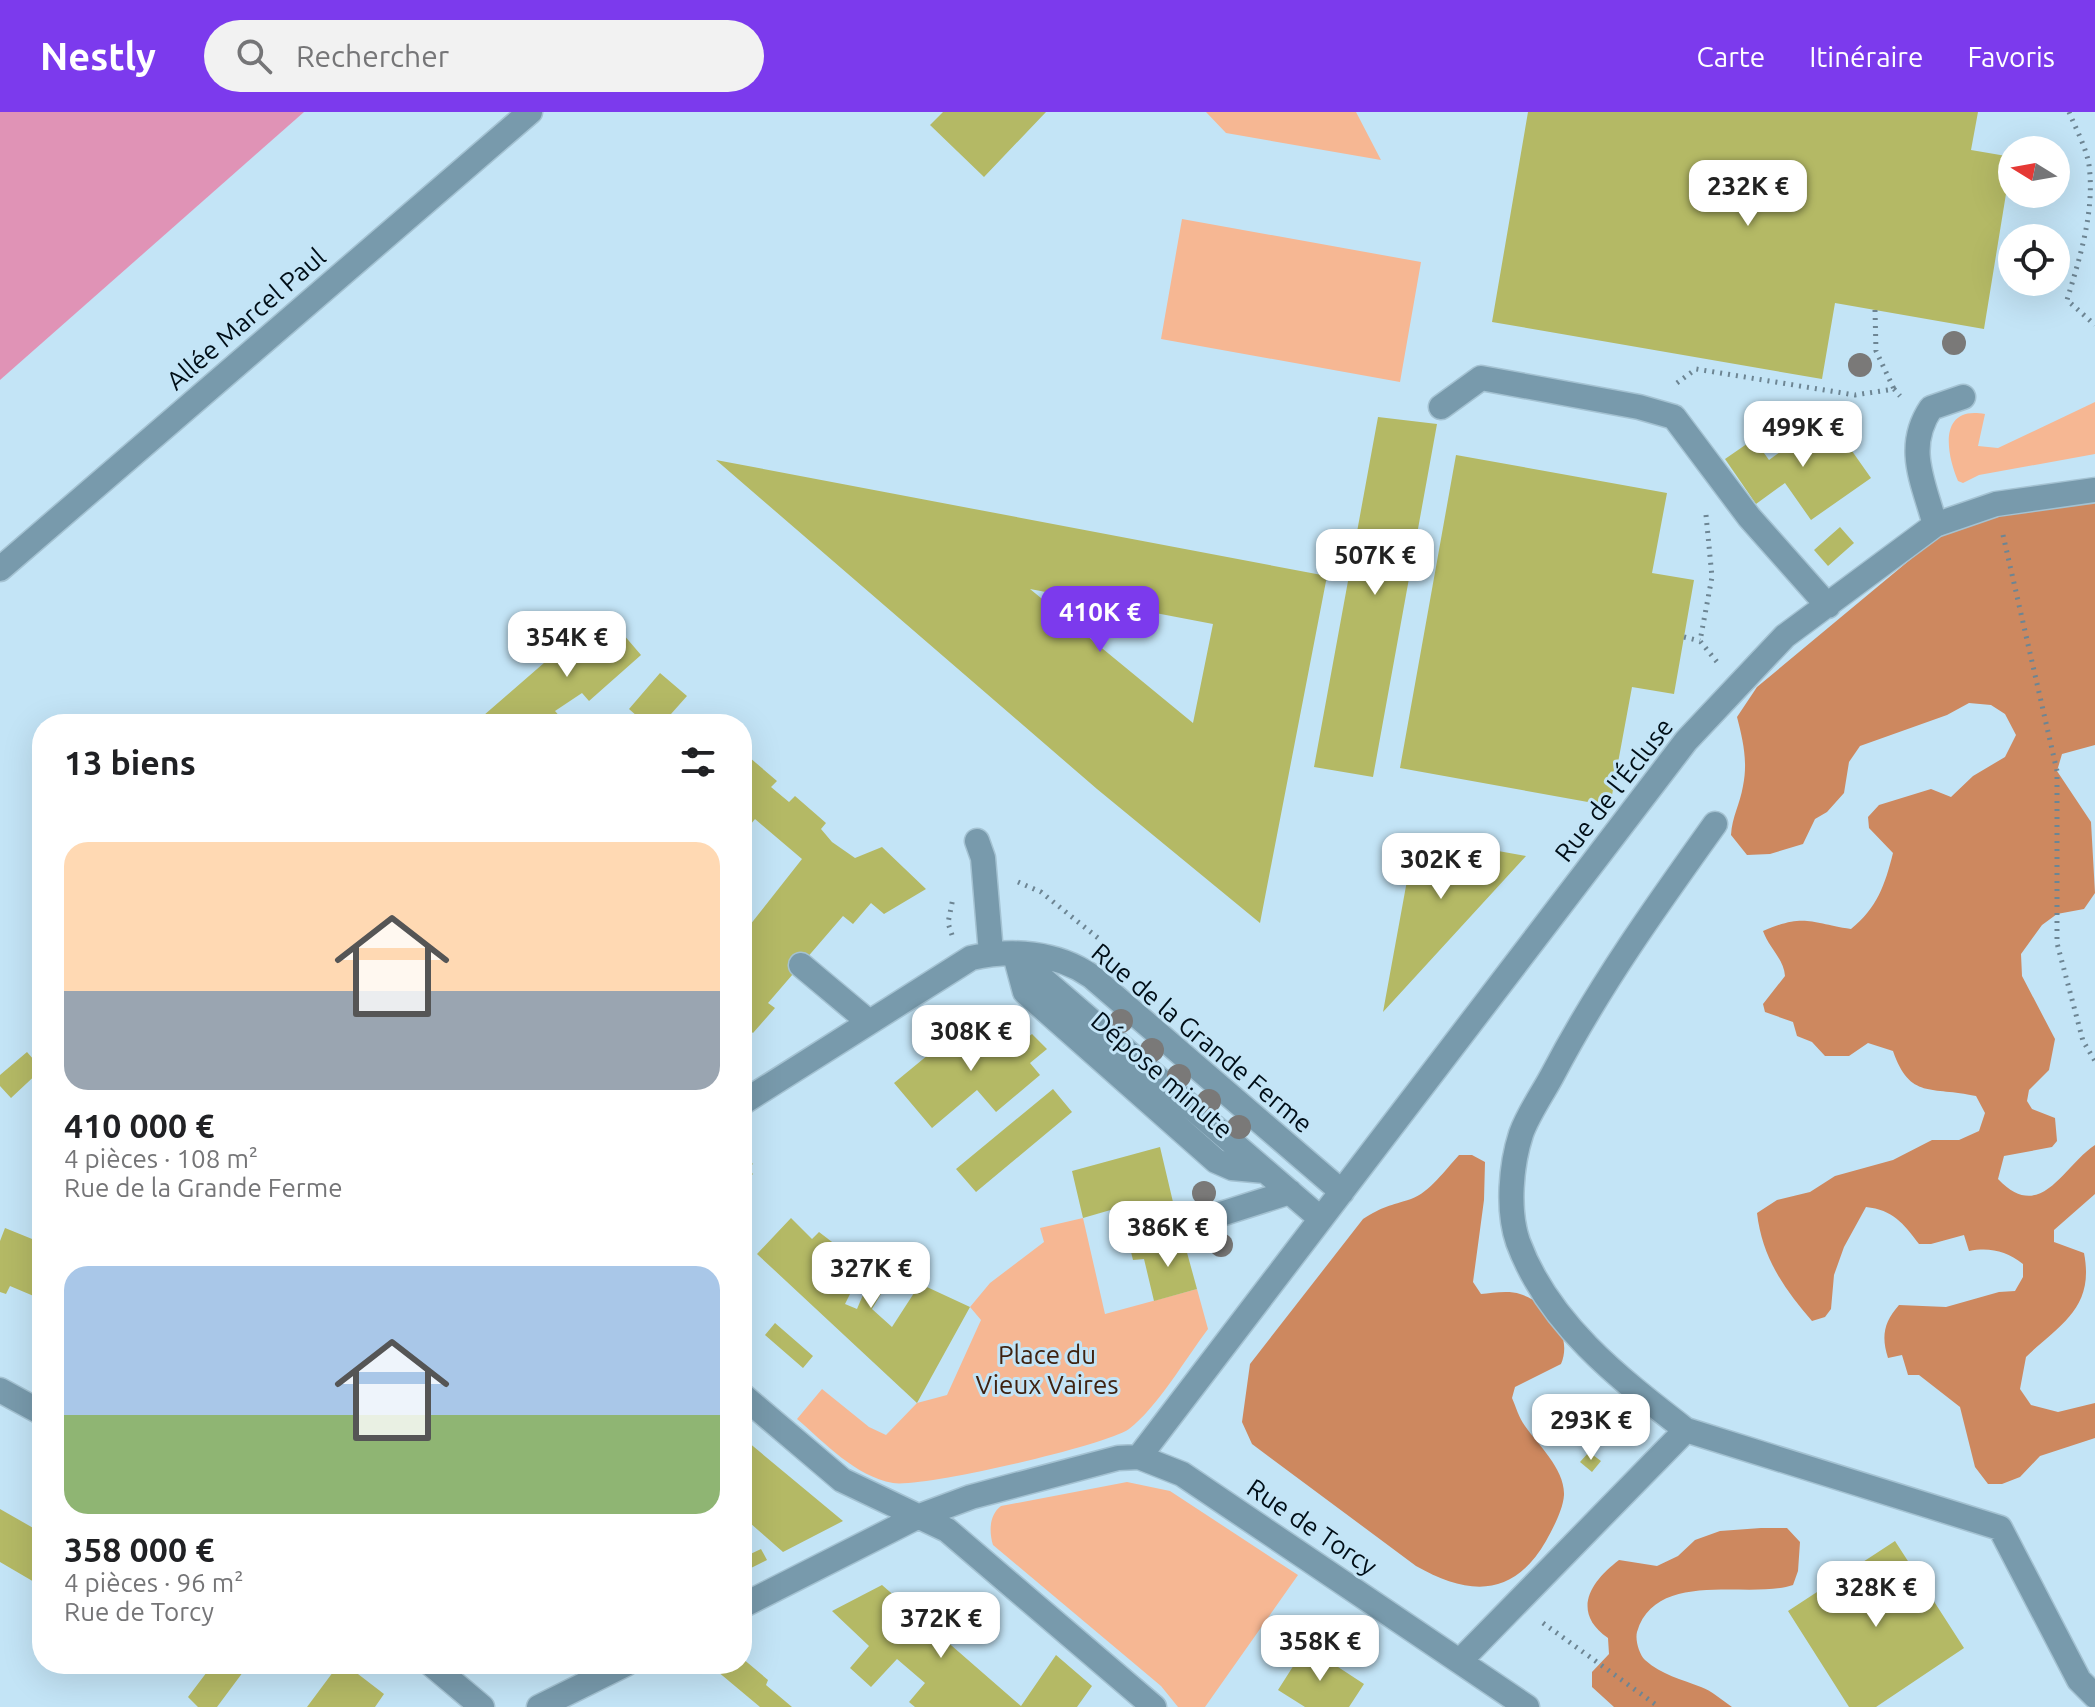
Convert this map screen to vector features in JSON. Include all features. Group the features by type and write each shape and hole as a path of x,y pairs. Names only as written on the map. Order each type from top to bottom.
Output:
{"street":[{"name":"Allée Marcel Paul","path":"0,569 530,112"},
{"path":"1441,407 1481,378 1665,413 1680,423 1749,517 1828,606"},
{"path":"1935,525 1916,453 1916,438 1931,408 1963,397"},
{"name":"Rue de l'Écluse","path":"1139,1457 1686,741 1785,636 1935,525 1996,504 2095,490"},
{"path":"1715,824 1634,937 1565,1050 1522,1133 1511,1187 1517,1240 1550,1306 1618,1377 1686,1430 2000,1528 2079,1680 2095,1696"},
{"path":"977,841 1003,954 1321,1219"},
{"name":"Rue de la Grande Ferme","path":"752,1097 954,967 1003,954 1048,955 1073,964 1091,976 1342,1192"},
{"path":"801,965 869,1022"},
{"path":"1180,1227 1290,1192"},
{"path":"0,1390 32,1408"},
{"path":"752,1404 842,1480 947,1530 1154,1707"},
{"path":"1460,1661 1686,1430"},
{"path":"752,1601 917,1517 971,1497 1118,1458 1139,1457"},
{"name":"Rue de Torcy","path":"1139,1457 1182,1474 1527,1707"},
{"path":"443,1674 482,1707"},
{"path":"539,1707 606,1674"}],"path":[{"path":"2069,112 2089,163 2093,184 2088,223 2067,300 2095,325"},
{"path":"1875,310 1876,351 1894,389 1923,420"},
{"path":"1665,413 1677,381 1696,369 1855,395 1894,389"},
{"path":"1708,462 1702,471 1712,577 1700,641 1708,654 1742,683"},
{"path":"1996,504 2057,771 2057,943 2083,1041 2095,1061"},
{"path":"1684,637 1700,641"},
{"path":"1516,1603 1659,1707"}],"green space":[{"path":"1206,112 1356,112 1381,160 1226,133"},
{"path":"1182,219 1421,262 1400,382 1161,339"},
{"path":"2095,402 2095,454 1979,475 1963,483 1958,481 1949,434 1959,417 1970,413 1985,414 1978,446 1998,448"},
{"name":"Place du Vieux Vaires","path":"1083,1218 1105,1314 1197,1289 1208,1329 1160,1396 1129,1429 1086,1445 1012,1464 939,1479 893,1483 853,1466 797,1419 822,1389 869,1427 886,1435 917,1403 947,1395 981,1320 970,1307 990,1283 1044,1242 1040,1228"},
{"path":"1127,1482 1170,1491 1298,1575 1205,1707 1178,1707 1161,1686 993,1545 991,1524 1001,1506"}],"shaded area":[{"path":"0,112 304,112 0,380"},
{"path":"2095,490 2095,745 2062,754 2057,771 2091,822 2095,893 2084,909 2057,914 2042,925 2021,954 2022,976 2055,1039 2049,1070 2029,1090 2027,1101 2032,1109 2055,1118 2057,1141 2052,1147 2004,1156 1998,1179 2013,1191 2027,1196 2039,1194 2095,1145 2095,1194 2054,1230 2054,1242 2084,1253 2084,1288 2072,1314 2026,1357 2020,1389 2031,1405 2058,1412 2095,1403 2095,1438 2040,1456 2020,1477 2002,1484 1988,1484 1975,1467 1960,1407 1919,1375 1908,1375 1902,1355 1888,1358 1885,1330 1899,1305 1946,1307 1999,1292 2015,1291 2023,1277 2023,1264 1998,1251 1969,1251 1964,1235 1919,1244 1897,1219 1883,1211 1866,1207 1844,1247 1834,1275 1831,1309 1825,1317 1812,1321 1776,1272 1764,1244 1757,1213 1777,1200 1810,1192 1835,1176 1893,1160 1932,1140 1959,1140 1979,1131 1985,1113 1976,1096 1915,1084 1900,1067 1893,1051 1868,1043 1849,1056 1825,1056 1812,1042 1797,1036 1793,1022 1765,1012 1763,1004 1785,976 1782,964 1763,931 1798,921 1851,929 1879,895 1893,853 1869,828 1868,817 1879,805 1931,789 1951,797 1973,776 2005,757 2016,735 2005,714 1991,705 1969,703 1947,715 1860,746 1849,762 1844,793 1827,812 1815,819 1803,844 1770,854 1747,855 1731,835 1745,768 1737,717 1757,687 1935,539 1996,504"},
{"path":"1459,1155 1472,1155 1485,1162 1484,1200 1473,1282 1481,1294 1516,1293 1541,1305 1556,1322 1564,1343 1561,1364 1515,1387 1512,1398 1523,1423 1560,1476 1564,1495 1562,1507 1533,1560 1504,1582 1488,1586 1454,1583 1416,1566 1252,1444 1242,1422 1250,1364 1363,1219 1418,1196"},
{"path":"1787,1528 1800,1542 1798,1571 1793,1585 1775,1589 1684,1593 1663,1600 1647,1612 1637,1632 1639,1651 1651,1665 1713,1693 1732,1707 1614,1707 1592,1687 1592,1672 1609,1654 1608,1638 1590,1618 1589,1598 1593,1587 1609,1569 1619,1560 1657,1566 1678,1556 1695,1540 1720,1531"}],"building":[{"path":"943,112 1046,112 984,177 930,125"},
{"path":"1528,112 1978,112 1971,150 1998,155 1998,208 2004,208 2001,224 1998,224 1998,243 1984,329 1835,303 1822,379 1492,322"},
{"path":"1378,417 1437,424 1373,777 1314,767"},
{"path":"1828,417 1871,478 1811,520 1785,483 1756,504 1725,459 1754,439 1769,460"},
{"path":"1456,455 1667,493 1652,573 1694,580 1674,694 1632,687 1610,806 1400,768"},
{"path":"716,460 1327,576 1260,923 1097,789","holes":["1030,589 1213,624 1193,723"]},
{"path":"1840,527 1854,543 1828,566 1814,550"},
{"path":"611,620 641,655 589,701 582,693 555,711 558,714 485,714 552,656 554,659 580,637 584,642"},
{"path":"660,673 687,696 671,714 635,714 629,709"},
{"path":"752,760 777,781 771,787 789,802 795,796 826,823 821,829 832,842 855,858 882,847 926,889 884,914 871,903 853,924 843,916 768,1003 775,1008 753,1033 752,922 802,859 755,819 752,823"},
{"path":"1415,836 1526,856 1383,1012 1406,886"},
{"path":"962,1027 981,1047 1002,1030 1016,1031 1024,1040 1032,1034 1047,1049 1030,1063 1040,1075 996,1112 977,1090 932,1128 894,1083"},
{"path":"27,1052 32,1058 32,1078 11,1098 0,1086 0,1075"},
{"path":"1053,1089 1072,1112 976,1192 956,1169"},
{"path":"1160,1147 1177,1219 1144,1227 1137,1204 1124,1206 1127,1219 1117,1221 1114,1209 1083,1218 1072,1171"},
{"path":"791,1218 812,1239 819,1232 836,1245 816,1270 836,1289 843,1280 853,1288 845,1304 857,1309 876,1264 894,1272 872,1309 892,1327 914,1293 897,1282 901,1275 970,1307 917,1403 757,1254"},
{"path":"5,1228 32,1239 32,1295 10,1286 6,1294 0,1292 0,1241"},
{"path":"1183,1238 1197,1289 1154,1301 1144,1259 1133,1260 1131,1252"},
{"path":"775,1323 813,1356 803,1368 765,1335"},
{"path":"752,1445 843,1521 783,1552 752,1525"},
{"path":"1589,1452 1601,1461 1592,1472 1580,1462"},
{"path":"0,1509 32,1527 32,1581 0,1562"},
{"path":"1895,1541 1964,1648 1876,1707 1849,1707 1788,1611"},
{"path":"761,1549 767,1560 752,1568 752,1553"},
{"path":"882,1585 1021,1706 1056,1655 1092,1686 1077,1707 915,1707 909,1702 925,1683 897,1659 871,1687 850,1668 869,1646 832,1611"},
{"path":"1306,1646 1364,1684 1349,1707 1305,1707 1278,1690"},
{"path":"752,1666 768,1680 766,1685 792,1707 760,1707 721,1674 752,1674"},
{"path":"205,1674 242,1674 217,1707 198,1707 188,1697"},
{"path":"332,1674 358,1674 384,1694 375,1707 307,1707"}]}
